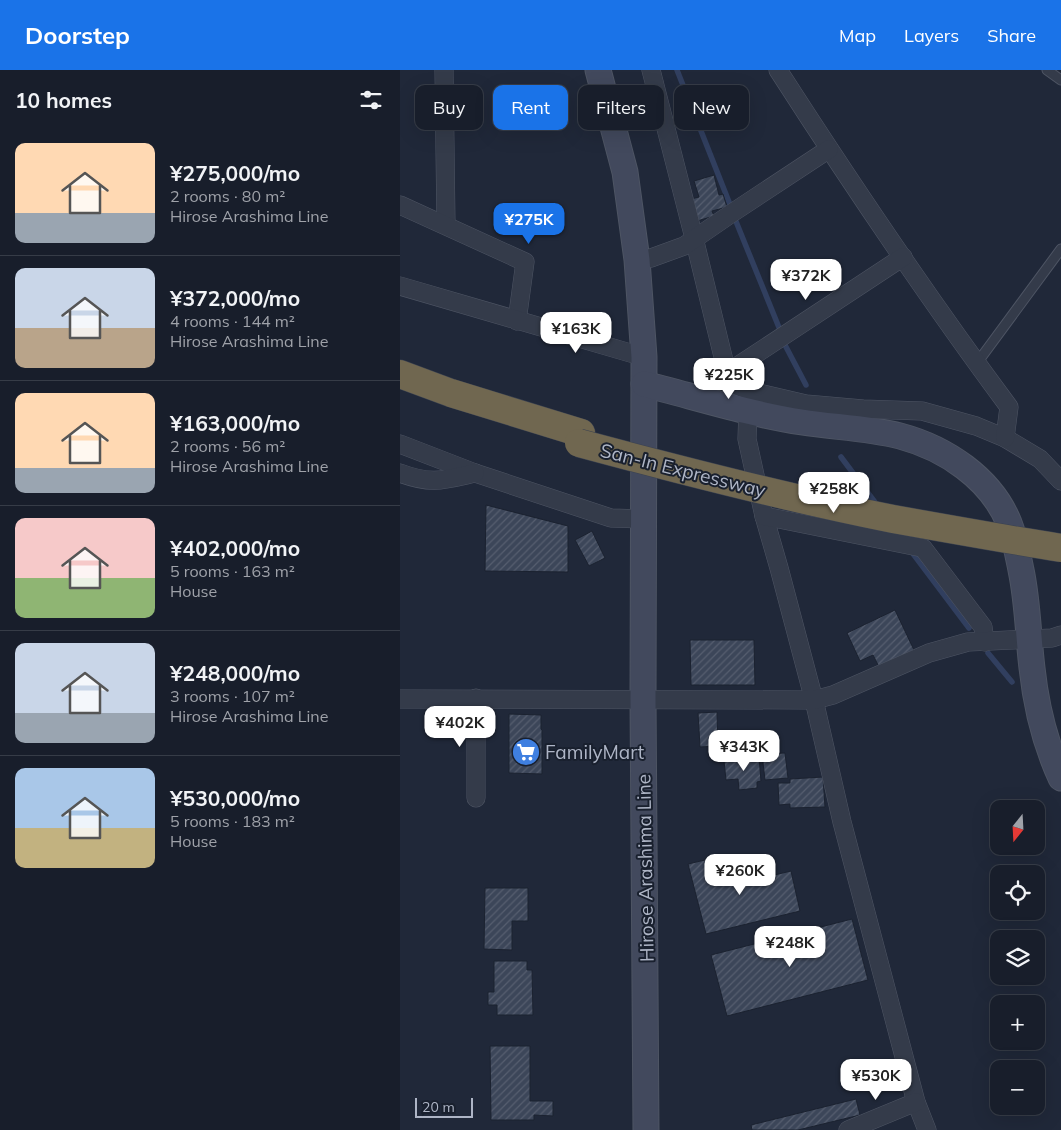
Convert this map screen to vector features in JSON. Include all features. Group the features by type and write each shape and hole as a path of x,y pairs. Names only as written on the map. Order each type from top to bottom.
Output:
{"highway":[{"name":"San-In Expressway","path":"400,374 580,438 875,504 1061,537"},
{"name":"San-In Expressway","path":"400,384 687,472 796,498 892,518 1061,548"}],"main road":[{"name":"Hirose Arashima Line","path":"598,70 625,172 637,260 644,357 643,699 646,1130"},
{"path":"644,384 801,422 900,436 926,445 955,460 981,482 1000,506 1009,523 1019,558 1026,592 1029,640 1037,702 1048,745 1061,778"}],"street":[{"path":"444,70 446,225"},
{"path":"650,70 727,373 735,384 750,391 806,404 922,411 976,426 1005,438 1040,459 1061,481"},
{"path":"778,70 829,149 903,257 1009,407 1005,438"},
{"path":"637,260 651,258 684,246 829,149"},
{"path":"400,206 525,262 518,321"},
{"path":"727,373 903,257"},
{"path":"400,286 644,357"},
{"path":"748,410 747,439 764,516 814,700 842,822 916,1102 927,1130"},
{"path":"400,444 475,473 611,518 643,519"},
{"path":"400,473 417,480 429,481 444,480 475,473"},
{"path":"764,516 923,548 983,627 985,642"},
{"path":"400,699 814,700 832,695 929,653 968,642 1029,640 1052,638 1061,635"},
{"path":"476,698 476,798"},
{"path":"848,1130 916,1102"}],"lane":[{"path":"1047,70 1061,80"},
{"path":"977,363 1061,249"}],"building":[{"path":"714,175 719,195 723,194 727,207 712,211 714,216 697,221 691,199 699,197 694,181"},
{"path":"486,505 568,526 568,572 485,571"},
{"path":"592,531 605,558 589,566 575,540"},
{"path":"895,610 914,650 879,667 873,655 860,661 847,633"},
{"path":"690,640 754,640 755,685 691,685"},
{"path":"717,712 718,746 700,747 698,713"},
{"name":"FamilyMart","path":"509,714 541,715 542,774 509,773"},
{"path":"785,753 788,778 765,780 762,754"},
{"path":"759,757 761,781 757,782 757,788 739,790 738,779 726,780 724,761"},
{"path":"823,777 825,807 790,808 790,804 779,805 778,783 790,783 790,779"},
{"path":"726,855 733,885 791,871 800,911 706,934 688,864"},
{"path":"485,888 528,888 528,921 512,921 512,950 484,949"},
{"path":"852,919 868,980 727,1016 711,955"},
{"path":"494,961 527,961 527,970 532,970 533,1015 497,1015 497,1005 488,1005 488,992 494,992"},
{"path":"490,1046 530,1046 530,1101 553,1101 553,1116 534,1115 534,1120 491,1120"},
{"path":"856,1099 860,1115 798,1130 752,1130 751,1125"}],"waterway":[{"path":"677,70 731,207"},
{"path":"735,219 780,330"},
{"path":"785,345 806,385"},
{"path":"841,457 877,505"},
{"path":"911,551 969,628"},
{"path":"988,653 1012,682"}],"place":[{"name":"FamilyMart","path":"526,752"}]}
